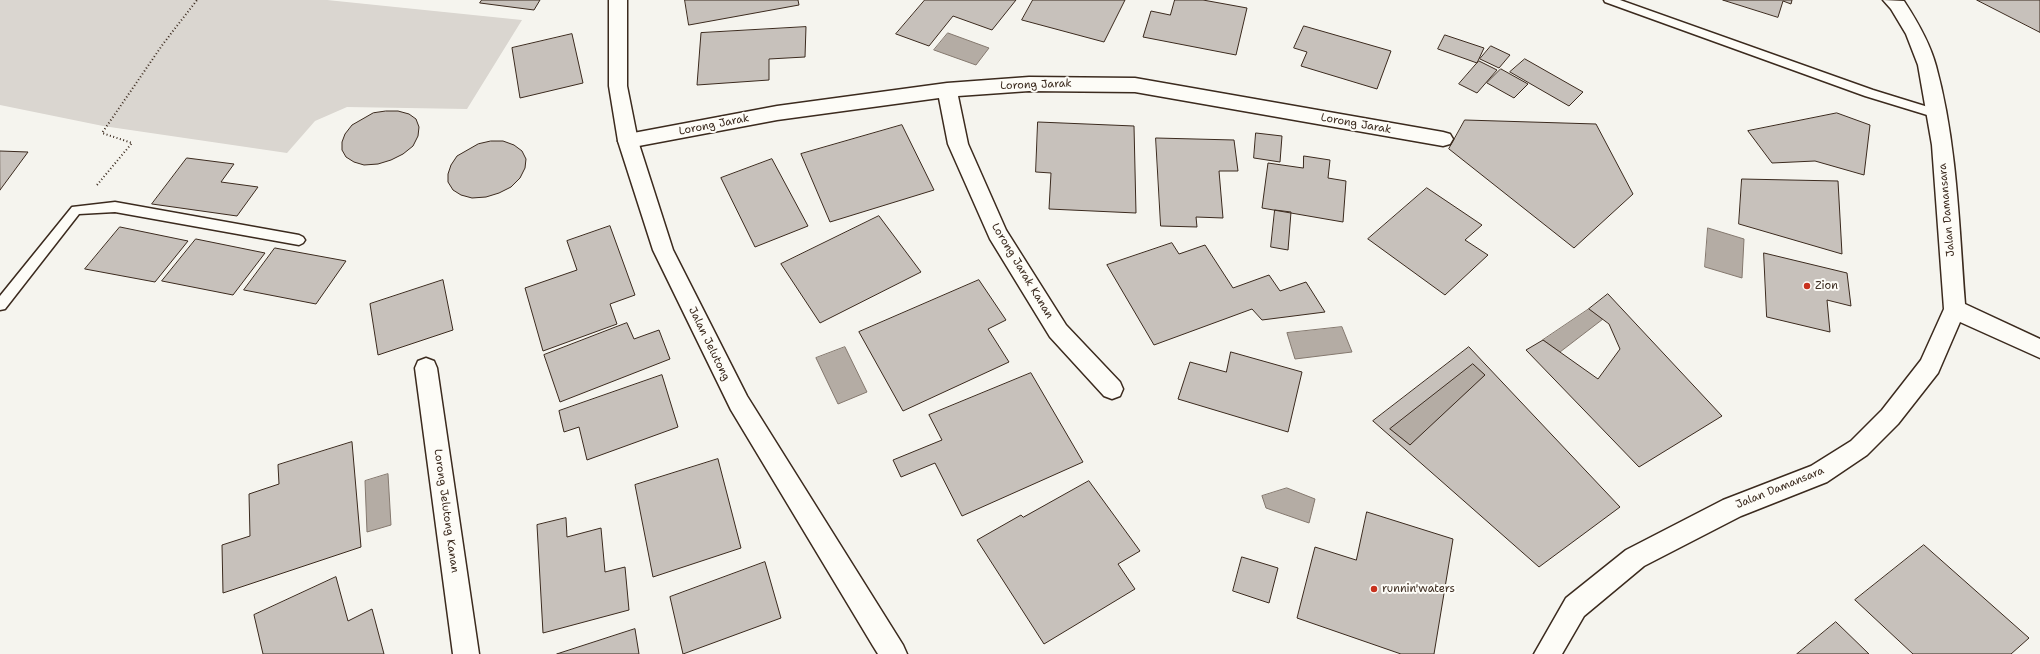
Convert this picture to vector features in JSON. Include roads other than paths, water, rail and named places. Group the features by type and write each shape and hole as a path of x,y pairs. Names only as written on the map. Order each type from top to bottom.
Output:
{"street":[{"name":"Jalan Jelutong","path":"618,0 616,16 618,86 628,141 663,250 738,403 882,637 894,654"},
{"name":"Jalan Damansara","path":"1547,654 1575,608 1635,558 1732,508 1819,474 1859,448 1890,417 1930,366 1955,309 1942,145 1927,65 1915,34 1898,5 1892,0"},
{"name":"Lorong Jarak","path":"628,141 777,113 946,90 1029,84 1135,85 1443,139"},
{"name":"Lorong Jarak Kanan","path":"946,90 958,144 996,233 1058,331 1112,389"},
{"path":"1955,309 2040,349"},
{"name":"Lorong Jelutong Kanan","path":"426,368 466,654"}],"lane":[{"path":"1609,0 1870,93 1937,114"},
{"path":"0,305 76,210 115,207 299,240"}],"place":[{"name":"Zion","path":"1807,286"},
{"name":"runnin'waters","path":"1374,589"}]}
